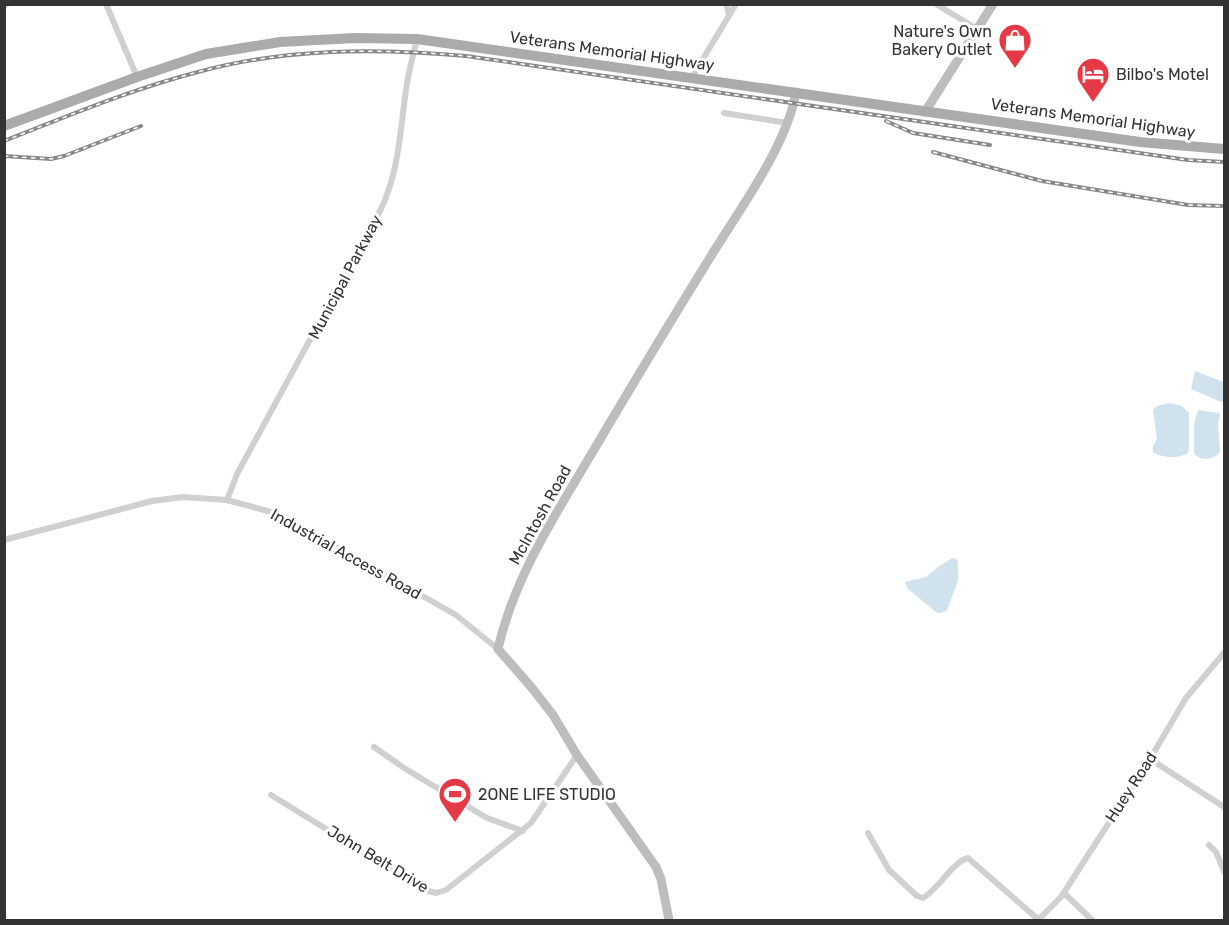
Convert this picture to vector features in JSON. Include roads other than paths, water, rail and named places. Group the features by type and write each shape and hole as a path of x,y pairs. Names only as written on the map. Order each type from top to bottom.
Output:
{"main road":[{"name":"Veterans Memorial Highway","path":"4,126 206,54 280,42 355,38 417,39 926,112 1163,144 1224,149"}],"street":[{"path":"726,4 729,14"},
{"path":"692,77 736,4"},
{"path":"936,4 977,29"},
{"path":"926,112 993,4"},
{"path":"108,6 137,77"},
{"name":"Municipal Parkway","path":"227,500 237,474 392,186 406,86 417,39"},
{"name":"McIntosh Road","path":"498,649 504,624 518,586 538,546 655,346 745,202 788,123 796,92"},
{"path":"724,113 788,123"},
{"name":"Industrial Access Road","path":"4,540 152,501 183,497 227,500 279,514 456,615 498,649"},
{"path":"498,649 553,715 577,755 656,867 661,879 669,921"},
{"name":"Huey Road","path":"1039,920 1064,892 1150,759 1186,698 1224,652"},
{"path":"374,747 404,768 487,818 523,831"},
{"name":"John Belt Drive","path":"271,795 425,890 436,893 446,890 531,824 577,755"},
{"path":"1150,759 1224,807"},
{"path":"867,833 890,870 917,896 923,898 934,891 960,860 968,858 1039,920"},
{"path":"1209,845 1216,852 1224,871"},
{"path":"1064,892 1092,921"}],"water":[{"path":"1195,371 1224,382 1224,401 1221,402 1191,389"},
{"path":"1169,403 1182,406 1189,413 1188,453 1175,457 1166,457 1153,452 1157,439 1153,410 1157,406"},
{"path":"1198,410 1220,415 1218,424 1220,452 1211,458 1204,459 1194,454 1194,424"},
{"path":"952,558 957,559 958,562 958,581 947,610 937,613 907,588 905,582 926,577"}],"railway":[{"path":"4,141 149,86 198,72 264,58 365,51 466,56 1188,160 1224,162"},
{"path":"886,121 913,133 990,145"},
{"path":"4,156 51,159 141,126"},
{"path":"933,152 1042,181 1188,205 1224,206"}],"place":[{"name":"Nature's Own Bakery Outlet","path":"1015,69"},
{"name":"Bilbo's Motel","path":"1093,103"},
{"name":"2ONE LIFE STUDIO","path":"455,823"}]}
